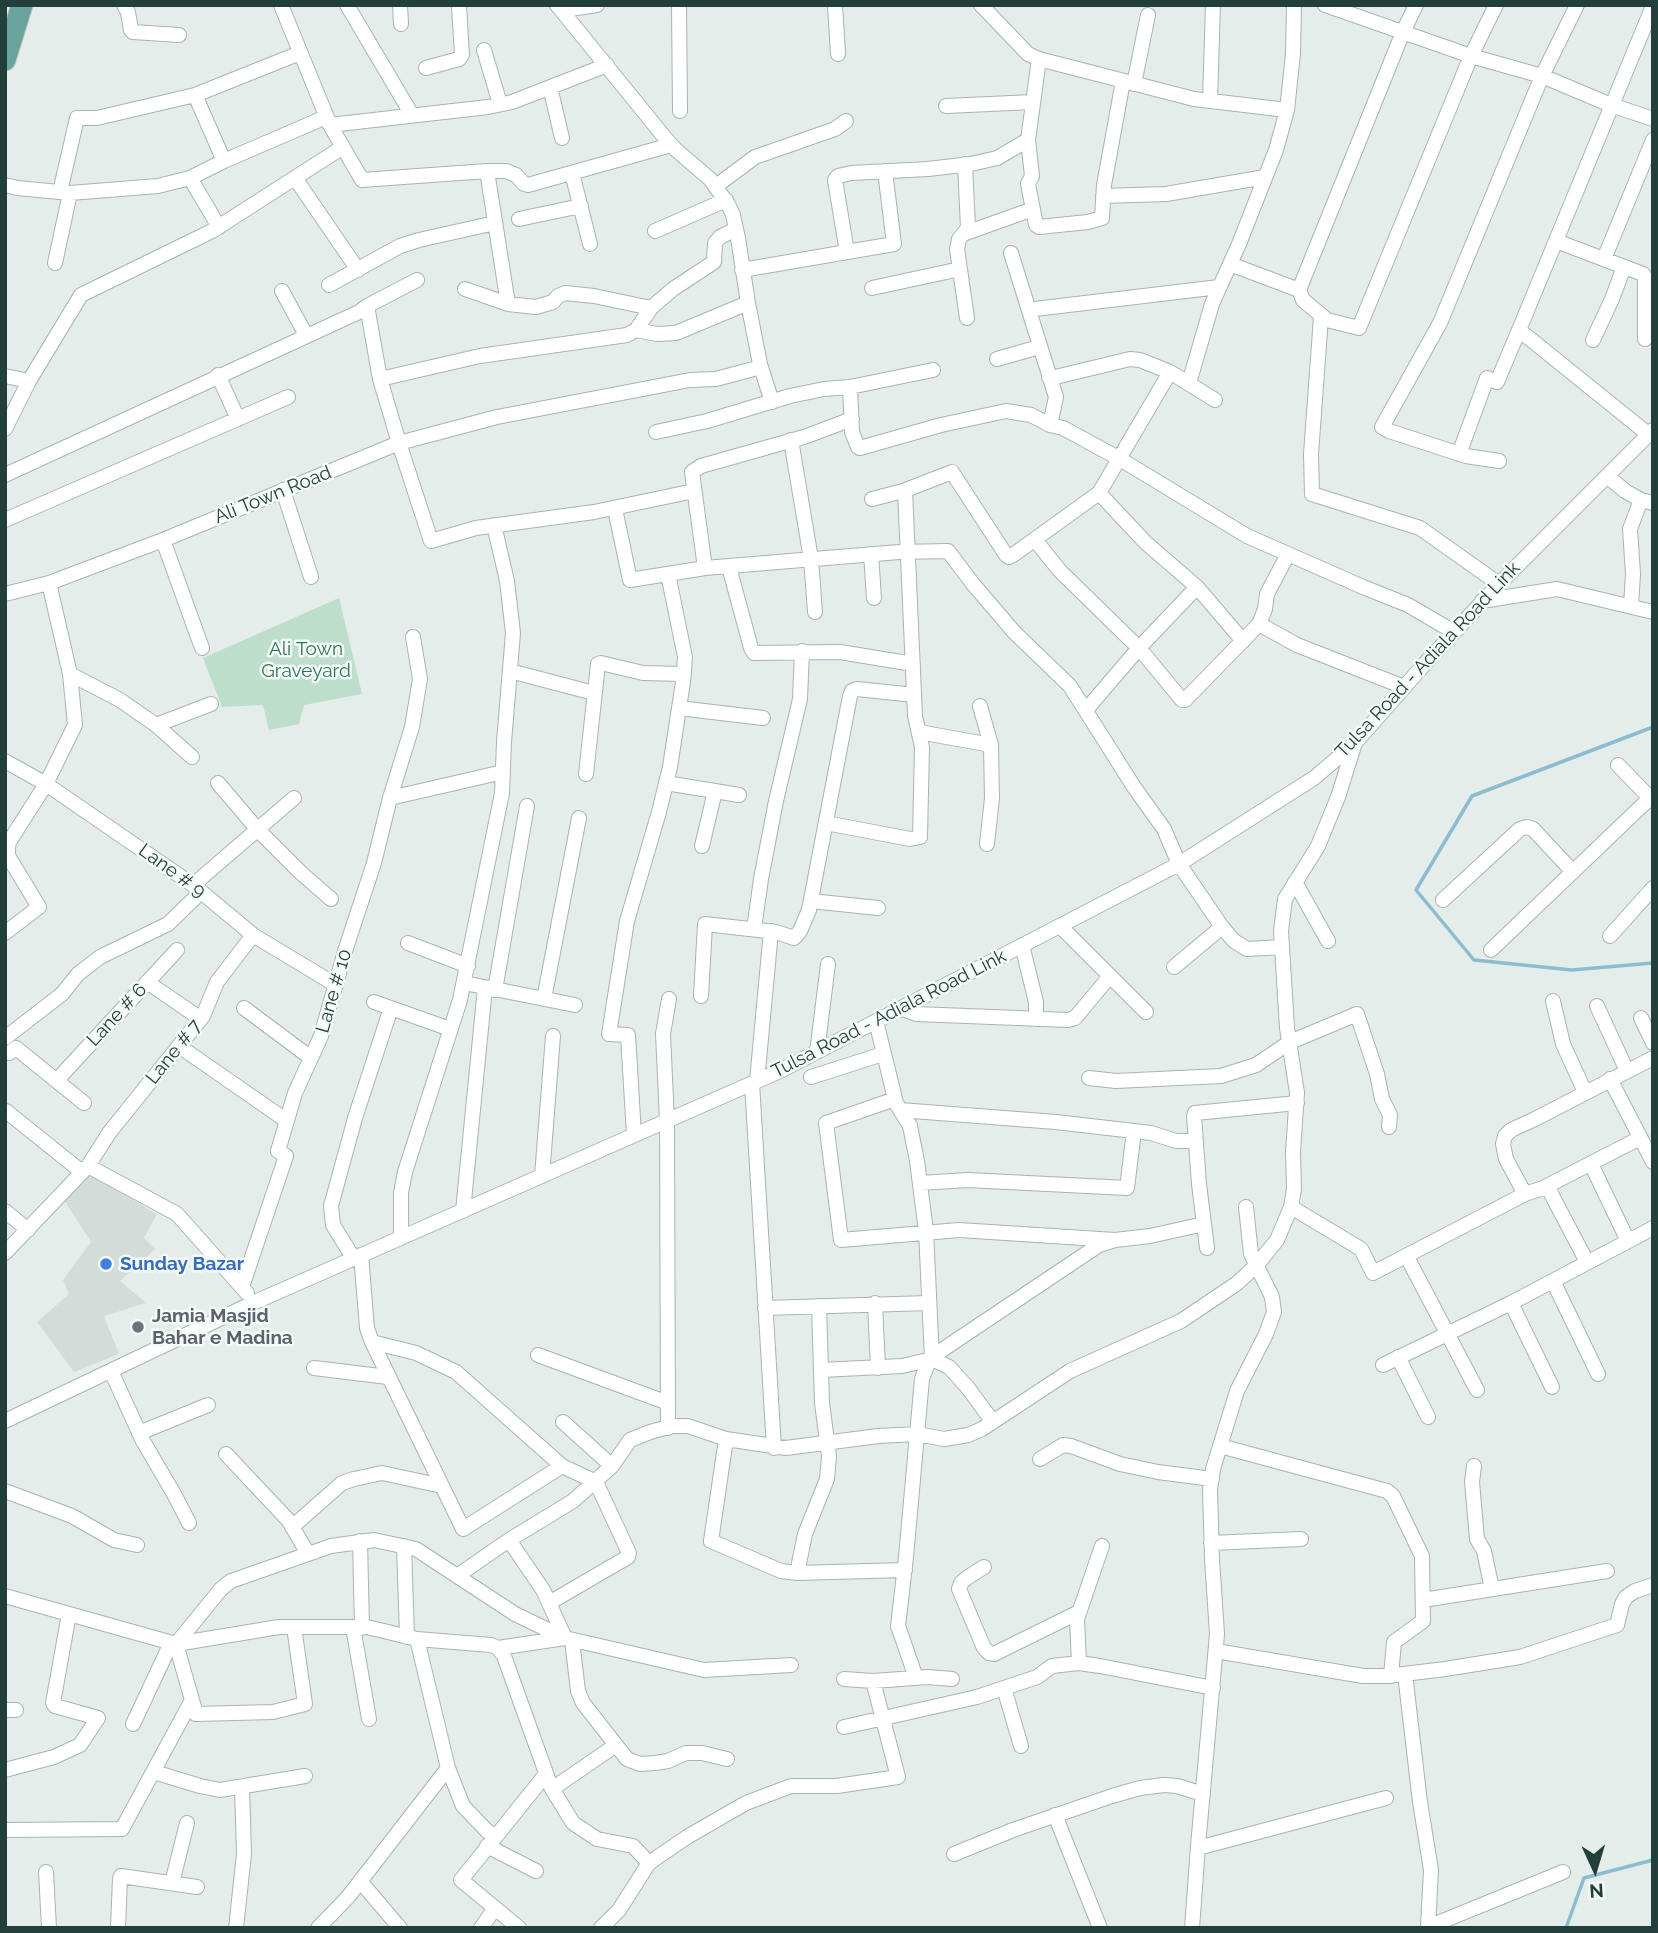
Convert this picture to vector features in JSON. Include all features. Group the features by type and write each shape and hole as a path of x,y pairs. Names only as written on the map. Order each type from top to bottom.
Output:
{"main road":[{"path":"5,60 11,7"}],"street":[{"path":"124,5 133,32 179,35"},
{"path":"281,5 328,121 362,180 506,171 528,185 671,145"},
{"path":"347,5 412,115"},
{"path":"400,5 401,24"},
{"path":"426,68 459,59 462,55 459,5"},
{"path":"560,8 597,5"},
{"path":"679,5 680,111"},
{"path":"835,5 838,54"},
{"path":"981,5 1028,54 1039,59 1194,99 1287,110"},
{"path":"1210,101 1213,5"},
{"path":"1189,383 1212,304 1276,150 1287,110 1293,54 1294,5"},
{"path":"1325,5 1341,8 1471,56 1542,76 1611,105 1653,119"},
{"path":"1416,5 1299,290 1303,300 1321,317 1359,328 1471,56 1496,5"},
{"path":"1499,461 1459,454 1389,431 1382,426 1440,323 1542,76 1577,5"},
{"path":"1459,454 1487,378 1497,382 1653,6"},
{"path":"560,8 671,145 710,179 726,200 733,215 761,367 772,402"},
{"path":"1039,59 1028,141 1031,176 1028,184 1036,225 1039,227 1098,220 1102,218 1104,185 1148,15"},
{"path":"484,50 500,104"},
{"path":"55,263 77,118 97,118 195,95 300,53"},
{"path":"5,185 65,193 158,186 190,178 224,161 328,121 412,115 512,102 607,65"},
{"path":"550,87 562,138"},
{"path":"195,95 224,161"},
{"path":"946,106 1033,102"},
{"path":"716,186 755,157 835,129 846,121"},
{"path":"1604,259 1653,140"},
{"path":"847,252 835,180 838,176 965,164 996,158 1028,141"},
{"path":"5,429 29,381 80,295 219,227 343,147"},
{"path":"965,164 968,228 957,244 967,318"},
{"path":"487,171 508,304"},
{"path":"742,270 894,244 885,171"},
{"path":"572,173 590,244"},
{"path":"1103,196 1166,194 1265,177"},
{"path":"190,178 219,227"},
{"path":"295,178 358,270"},
{"path":"655,231 726,200"},
{"path":"519,219 581,206"},
{"path":"966,233 1033,209"},
{"path":"329,285 400,246 495,223"},
{"path":"380,379 480,356 627,335 636,330 651,308 673,289 714,262 715,243 720,237 736,229"},
{"path":"1556,241 1643,274 1645,339"},
{"path":"1011,253 1056,397 1050,425"},
{"path":"1230,264 1299,290"},
{"path":"1593,340 1624,267"},
{"path":"872,288 960,269"},
{"path":"5,475 359,312 417,280"},
{"path":"1030,311 1219,287"},
{"path":"465,289 508,304 536,307 553,302 565,293 651,308"},
{"path":"282,291 306,335"},
{"path":"636,330 657,334 676,332 748,303"},
{"path":"367,306 380,379 431,541 476,528 615,509 694,491"},
{"path":"1321,317 1311,454 1312,494 1420,528 1499,584"},
{"path":"1519,330 1651,432"},
{"path":"997,359 1039,347"},
{"path":"1049,377 1130,359 1148,362 1170,372 1216,400"},
{"name":"Ali Town Road","path":"5,594 49,583 163,540 399,443 497,417 690,380 716,379 761,367"},
{"path":"656,432 707,421 790,396 933,370"},
{"path":"872,499 905,490 951,472 1006,555 1013,555 1099,493 1170,372"},
{"path":"218,375 238,419"},
{"path":"5,376 29,381"},
{"path":"850,387 852,432 860,448 941,425 1006,411 1031,415 1050,425 1063,428 1120,459 1247,536 1408,605 1454,632"},
{"path":"5,520 288,397"},
{"path":"705,568 692,472 701,466 852,419"},
{"name":"Tulsa Road - Adiala Road Link","path":"5,1421 255,1302 755,1082 1179,864 1314,778 1354,744 1482,601 1651,432"},
{"path":"791,440 811,559 815,612"},
{"path":"1607,476 1625,491 1647,502 1630,529 1633,574 1630,606"},
{"path":"826,823 910,839 920,837 922,747 915,716 905,490"},
{"path":"283,491 311,577"},
{"path":"1099,493 1146,542 1197,587 1243,640"},
{"path":"615,509 630,580 705,568 908,551 948,551 1014,632 1070,686 1164,829 1179,864 1222,927 1234,941 1247,949 1282,947"},
{"path":"401,1238 401,1192 405,1172 464,983 502,793 513,633 507,581 494,526"},
{"path":"163,540 202,648"},
{"path":"1035,540 1060,571 1139,648 1182,700 1189,698 1259,624 1267,593 1288,554"},
{"path":"871,554 874,598"},
{"path":"730,566 754,653 840,652 913,664"},
{"path":"634,1135 628,1035 608,1034 627,921 666,783 684,674 685,657 668,574"},
{"path":"5,933 39,908 8,856 9,842 46,784 75,725 70,674 49,583"},
{"path":"1086,710 1139,648 1197,587"},
{"path":"1482,601 1558,589 1653,612"},
{"path":"1259,624 1297,645 1404,687"},
{"name":"Lane # 10","path":"242,1287 286,1156 278,1151 295,1093 321,1036 412,727 420,679 413,637"},
{"path":"754,929 768,840 800,699 802,652"},
{"path":"586,774 598,664 643,673 684,674"},
{"path":"510,671 594,693"},
{"path":"70,674 120,700 156,725 192,757"},
{"path":"701,996 705,924 771,931 794,938 800,931 811,901 852,691 857,689 914,695"},
{"path":"156,725 211,704"},
{"path":"980,706 991,745 992,798 987,844"},
{"path":"678,708 763,718"},
{"path":"919,732 991,745"},
{"path":"457,1576 573,1501 612,1466 630,1440 650,1432 688,1426 726,1439 774,1448 827,1444 878,1436 917,1434 944,1439 968,1435 993,1422 1070,1371 1181,1321 1236,1284 1256,1266 1278,1240 1291,1207 1294,1189 1293,1152 1297,1103 1295,1072 1287,1028 1281,931 1285,899 1318,846 1338,797 1354,744"},
{"name":"Lane # 9","path":"5,761 46,784 197,888 253,935 336,985"},
{"path":"1492,950 1651,799 1618,765"},
{"path":"390,797 503,772"},
{"path":"218,783 258,830 301,873 331,898"},
{"path":"666,783 739,794"},
{"path":"702,846 715,791"},
{"path":"5,1038 62,994 78,974 100,957 168,925 197,888 295,798"},
{"path":"463,1210 490,988 527,806"},
{"path":"544,999 579,818"},
{"path":"1443,900 1520,829 1527,827 1573,872"},
{"path":"1295,882 1328,941"},
{"path":"1611,936 1651,893"},
{"path":"811,901 878,908"},
{"path":"1060,926 1146,1012"},
{"path":"1174,967 1222,927"},
{"path":"771,931 755,1082 774,1448"},
{"name":"Lane # 7","path":"5,1253 85,1169 109,1133 201,1019 217,982 253,935"},
{"path":"408,943 468,966"},
{"path":"1022,945 1036,1002 1036,1019"},
{"name":"Lane # 6","path":"57,1080 177,950"},
{"path":"817,1052 828,964"},
{"path":"900,1009 916,1014 1068,1020 1075,1018 1110,976"},
{"path":"147,982 201,1019"},
{"path":"464,983 575,1005"},
{"path":"668,1428 667,1121 663,1034 669,999"},
{"path":"1553,1001 1563,1044 1586,1092"},
{"path":"374,1002 450,1029"},
{"path":"1597,1006 1627,1071"},
{"path":"244,1008 311,1058"},
{"path":"391,1008 355,1118 331,1206 332,1225 357,1257 367,1328 372,1342 463,1529 562,1466"},
{"path":"1090,1078 1116,1081 1220,1076 1256,1065 1290,1042 1357,1014 1377,1074 1382,1099 1390,1115 1389,1127"},
{"path":"1641,1018 1653,1043"},
{"path":"876,1021 897,1105 909,1126 920,1183 926,1231 932,1359"},
{"path":"542,1176 553,1036"},
{"path":"179,1046 287,1121"},
{"path":"6,1052 16,1048 84,1103"},
{"path":"811,1077 883,1054"},
{"path":"1525,1194 1506,1159 1503,1144 1505,1136 1511,1130 1653,1058"},
{"path":"1610,1079 1653,1162"},
{"path":"1207,1248 1194,1116 1198,1112 1297,1103"},
{"path":"1196,1141 1175,1141 1152,1133 897,1105 826,1123 841,1240 959,1230 1115,1240 1150,1236 1204,1224"},
{"path":"6,1111 85,1169 177,1214 255,1302"},
{"path":"920,1183 968,1180 1127,1188 1134,1131"},
{"path":"1291,1207 1361,1249 1373,1273 1640,1138"},
{"path":"1591,1164 1628,1241"},
{"path":"1547,1186 1587,1262"},
{"path":"1192,1928 1217,1634 1211,1542 1212,1479 1237,1391 1275,1312 1272,1297 1251,1254 1246,1207"},
{"path":"5,1211 28,1230"},
{"path":"1383,1365 1511,1303 1653,1228"},
{"path":"914,1672 898,1626 922,1379 928,1363 942,1350 1072,1262 1100,1245 1115,1240"},
{"path":"1406,1257 1477,1390"},
{"path":"1553,1281 1598,1374"},
{"path":"875,1303 878,1368"},
{"path":"765,1308 929,1303"},
{"path":"1511,1303 1552,1387"},
{"path":"797,1573 805,1534 827,1479 829,1456 822,1403 819,1306"},
{"path":"372,1342 416,1353 456,1372 562,1466 596,1482 629,1553 628,1557 548,1603"},
{"path":"538,1355 668,1404"},
{"path":"1398,1357 1428,1417"},
{"path":"821,1370 902,1366 932,1359 949,1367 993,1422"},
{"path":"314,1368 388,1377"},
{"path":"111,1370 139,1433 189,1523"},
{"path":"139,1433 208,1405"},
{"path":"563,1422 612,1466"},
{"path":"726,1439 711,1541 781,1571 797,1573 905,1570"},
{"path":"1040,1459 1063,1445 1120,1464 1212,1479"},
{"path":"1220,1446 1387,1491 1393,1496 1422,1556 1423,1621 1394,1642 1431,1870 1428,1927 1563,1872"},
{"path":"226,1454 289,1521 308,1554"},
{"path":"1474,1466 1472,1482 1477,1539 1484,1550 1492,1589"},
{"path":"292,1527 342,1483 354,1479 382,1474 442,1486"},
{"path":"5,1491 72,1516 120,1542 137,1545"},
{"path":"1211,1542 1300,1539"},
{"path":"133,1724 174,1644 221,1589 231,1581 308,1554 359,1541 374,1540 416,1549 515,1614 568,1639 704,1670 791,1665"},
{"path":"509,1540 543,1591 568,1639 578,1691 583,1703 628,1759 640,1765 668,1761 686,1753 702,1752 727,1759"},
{"path":"359,1541 358,1627 369,1719"},
{"path":"404,1546 412,1638 448,1768 463,1807 488,1832 491,1841 536,1871"},
{"path":"1079,1663 1077,1619 1102,1546"},
{"path":"984,1567 961,1583 959,1589 984,1648 989,1653 994,1654 1079,1612"},
{"path":"1423,1600 1606,1571"},
{"path":"1216,1651 1363,1676 1398,1675 1520,1657 1617,1625 1626,1597 1653,1585"},
{"path":"5,1596 174,1644 279,1627 358,1627 412,1638 491,1645 498,1648 568,1639"},
{"path":"5,1770 36,1763 80,1745 98,1718 55,1706 53,1703 69,1614"},
{"path":"174,1644 196,1714 274,1712 305,1704 294,1627"},
{"path":"498,1648 552,1789 573,1823 597,1839 633,1846 649,1863"},
{"path":"844,1727 977,1697 1037,1677 1052,1666 1079,1663 1213,1688"},
{"path":"844,1679 952,1679"},
{"path":"601,1928 619,1910 649,1863 746,1802 791,1786 837,1786 898,1777 873,1681"},
{"path":"1004,1688 1021,1746"},
{"path":"5,1830 122,1829 192,1700"},
{"path":"552,1789 616,1745"},
{"path":"318,1928 348,1897 448,1768"},
{"path":"154,1772 220,1790 305,1776"},
{"path":"519,1928 461,1880 546,1774"},
{"path":"954,1854 1055,1815 1140,1788 1177,1786 1203,1794"},
{"path":"236,1928 244,1854 242,1787"},
{"path":"1198,1848 1386,1798"},
{"path":"1055,1815 1100,1928"},
{"path":"172,1883 187,1823"},
{"path":"46,1872 50,1928"},
{"path":"118,1928 121,1876 197,1886"},
{"path":"360,1881 400,1928"},
{"path":"481,1928 495,1908"},
{"path":"619,1910 622,1928"}],"shaded area":[{"name":"Sunday Bazar","path":"88,1174 157,1214 144,1238 155,1249 120,1281 146,1303 104,1316 119,1354 74,1372 37,1322 69,1294 63,1280 91,1242 64,1200"}],"green space":[{"name":"Ali Town Graveyard","path":"339,598 362,694 304,705 299,724 269,730 263,705 222,707 203,658"}],"waterway":[{"path":"1653,727 1472,796 1416,890 1474,960 1572,970 1653,963"},
{"path":"1566,1928 1584,1878 1653,1860"}],"place":[{"name":"Sunday Bazar","path":"106,1264"},
{"name":"Jamia Masjid Bahar e Madina","path":"138,1327"}]}
